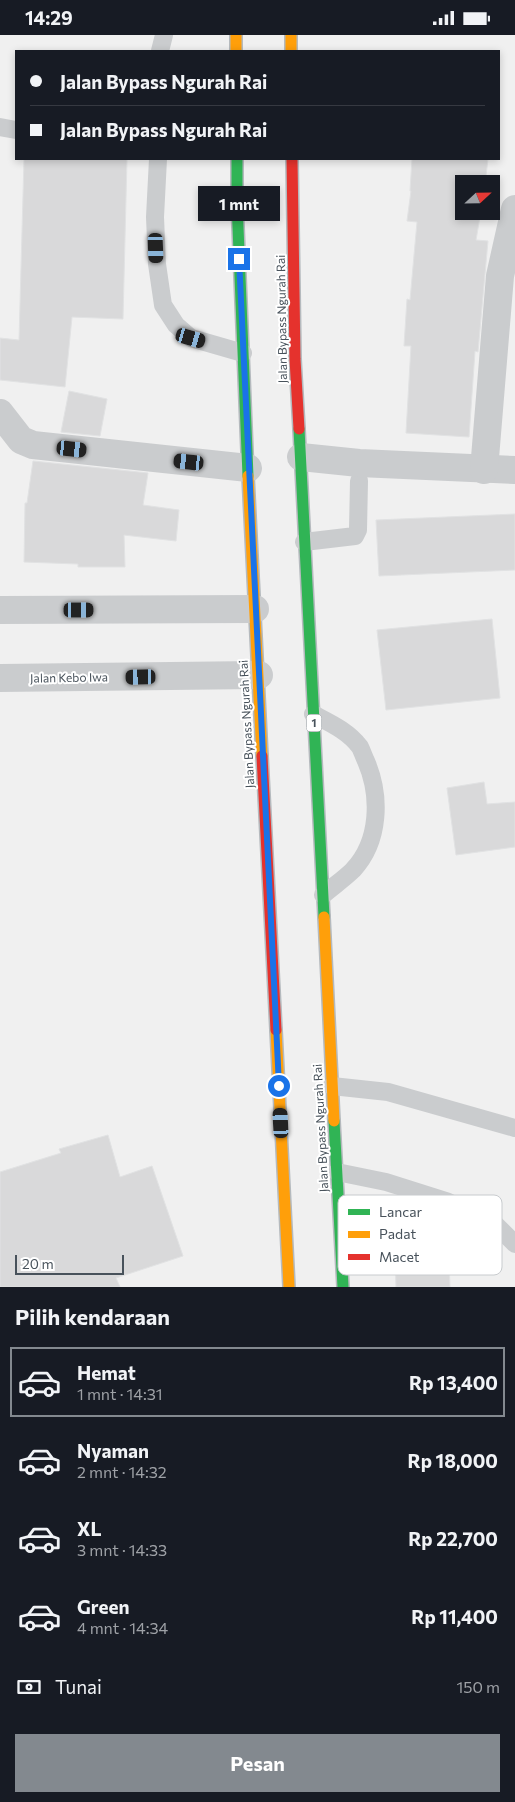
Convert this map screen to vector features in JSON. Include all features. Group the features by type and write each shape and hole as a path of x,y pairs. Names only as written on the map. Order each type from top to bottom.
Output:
{"highway":[{"path":"236,35 236,50"},
{"path":"291,35 291,50"},
{"name":"Jalan Bypass Ngurah Rai","path":"237,160 248,468 290,1287"},
{"name":"Jalan Bypass Ngurah Rai","path":"292,160 295,359 338,1195"}],"street":[{"path":"484,470 500,276 515,209"},
{"path":"0,413 22,440 34,445 248,468"},
{"path":"300,457 359,463 515,470"},
{"path":"0,610 256,609"},
{"name":"Jalan Kebo Iwa","path":"0,678 259,675"}],"lane":[{"path":"160,50 164,35"},
{"path":"0,127 15,130"},
{"path":"158,160 155,217 157,264 163,305 176,325 191,338 243,353"},
{"path":"304,542 355,536 358,530 359,481"},
{"path":"313,714 343,729 360,748 370,771 375,793 376,821 369,845 353,870 323,895"},
{"path":"332,1086 388,1092 515,1128"},
{"path":"337,1172 386,1182 427,1195"},
{"path":"502,1223 515,1222"},
{"path":"502,1230 515,1244"}],"building":[{"path":"24,160 127,160 123,319 72,317 65,387 0,380 0,338 19,340"},
{"path":"412,160 488,160 486,175 455,175 455,220 479,220 476,240 488,241 478,352 475,351 469,437 406,433 411,346 404,346 407,299 410,300 417,222 407,221 411,191"},
{"path":"69,391 107,399 100,436 61,432"},
{"path":"33,461 148,473 143,505 179,510 176,541 124,535 125,567 78,567 78,564 24,562 25,503 27,503"},
{"path":"515,514 515,570 379,576 376,520"},
{"path":"492,619 500,698 386,710 377,630"},
{"path":"484,782 487,804 515,802 515,847 456,855 447,788"},
{"path":"108,1135 120,1177 152,1166 183,1256 116,1278 120,1287 0,1287 0,1172 61,1153 59,1149"},
{"path":"396,1275 450,1275 450,1287 396,1287"}],"traffic: fast":[{"path":"237,160 248,476"},
{"path":"299,429 324,917"},
{"path":"334,1121 338,1195"},
{"path":"342,1275 343,1287"}],"traffic: slow":[{"path":"236,35 236,50"},
{"path":"291,35 291,50"},
{"path":"248,476 262,756"},
{"path":"324,917 334,1121"},
{"path":"276,1030 289,1287"}],"traffic: jam":[{"path":"292,160 295,359 299,429"},
{"path":"262,756 276,1030"}],"route":[{"path":"239,259 279,1086"}]}
